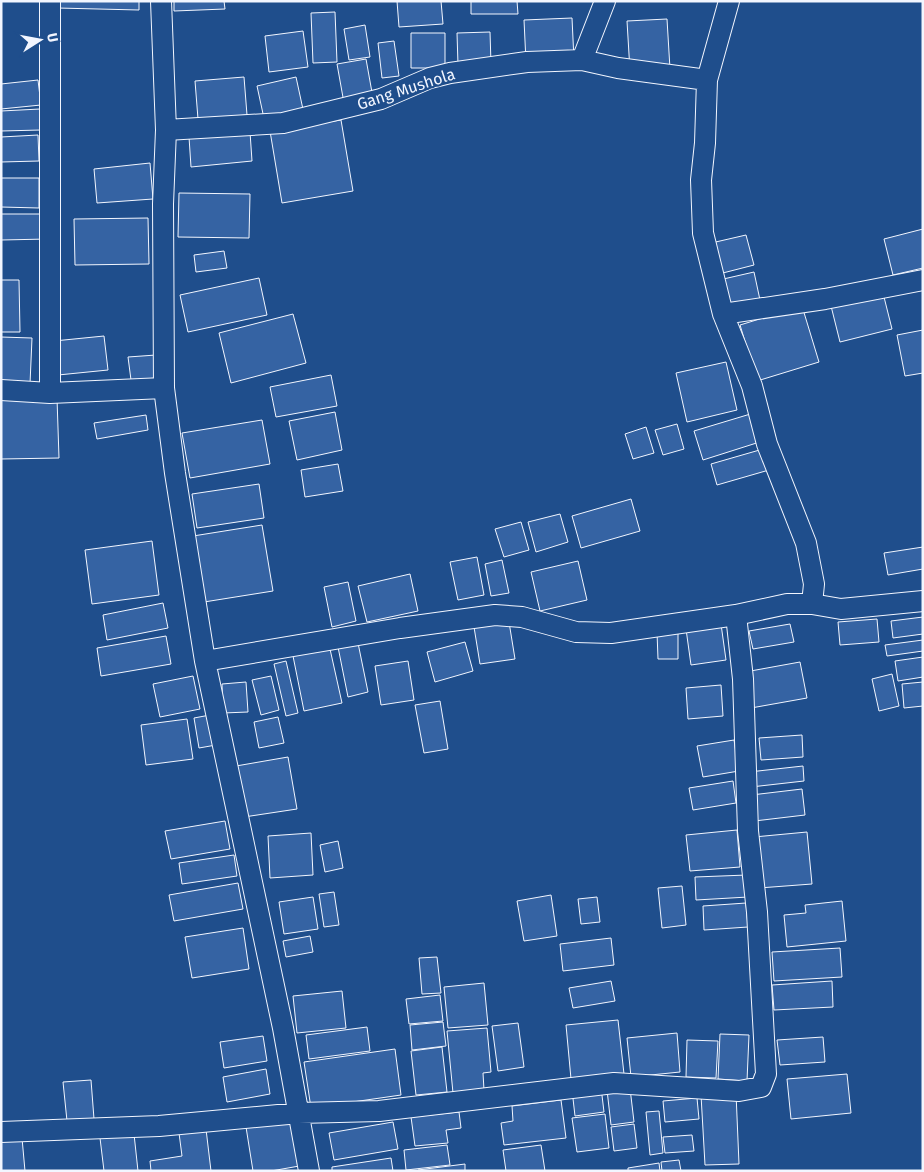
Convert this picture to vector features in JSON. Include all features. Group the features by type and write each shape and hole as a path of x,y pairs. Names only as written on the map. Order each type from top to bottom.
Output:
{"street":[{"path":"50,1 50,393"},
{"path":"161,1 166,130 163,204 164,388 175,473 206,661 310,1171"},
{"path":"582,60 605,1"},
{"path":"729,1 707,80 700,209 703,233 723,314 752,386 767,444 806,543 814,584 812,604"},
{"name":"Gang Mushola","path":"166,130 283,123 381,99 430,78 450,73 527,62 582,60 618,68 707,80"},
{"path":"723,314 816,300 923,280"},
{"path":"1,390 50,393 164,388"},
{"path":"206,661 400,628 495,615 522,617 576,632 611,633 736,615 787,604 812,604 842,609 923,601"},
{"path":"1,1132 159,1126 299,1113 379,1110 614,1083 739,1091 761,1087 766,1074 757,912 748,831 743,679 736,615"}],"building":[{"path":"57,1 139,1 139,10 57,8"},
{"path":"174,1 224,1 225,9 174,11"},
{"path":"397,1 441,1 443,24 399,27"},
{"path":"471,1 517,1 518,14 471,14"},
{"path":"335,12 337,62 313,63 311,13"},
{"path":"572,18 574,60 526,62 524,20"},
{"path":"667,19 670,69 630,71 627,21"},
{"path":"365,25 370,57 349,60 344,29"},
{"path":"303,31 308,67 269,72 265,36"},
{"path":"490,32 491,64 458,65 457,33"},
{"path":"411,33 445,33 445,68 411,68"},
{"path":"394,41 399,76 382,78 378,43"},
{"path":"366,59 373,98 344,103 337,64"},
{"path":"244,77 247,115 198,119 195,81"},
{"path":"296,77 304,114 265,123 257,86"},
{"path":"38,80 41,105 1,109 1,84"},
{"path":"40,109 41,130 1,131 1,111"},
{"path":"341,120 353,191 282,203 270,131"},
{"path":"250,132 252,161 191,167 189,137"},
{"path":"38,135 39,161 1,162 1,137"},
{"path":"150,163 153,199 97,203 94,169"},
{"path":"1,178 39,178 39,208 1,207"},
{"path":"179,193 250,194 249,238 178,237"},
{"path":"1,214 47,214 48,239 1,240"},
{"path":"148,218 149,264 75,265 74,219"},
{"path":"923,229 923,268 893,275 884,239"},
{"path":"746,235 754,265 715,275 707,244"},
{"path":"224,251 227,268 196,272 194,255"},
{"path":"754,272 760,300 726,308 719,280"},
{"path":"259,278 267,315 188,332 180,295"},
{"path":"1,280 19,280 20,332 1,332"},
{"path":"883,293 892,329 840,342 831,306"},
{"path":"802,306 819,362 757,381 740,325"},
{"path":"293,314 306,363 231,383 219,333"},
{"path":"923,330 923,373 905,376 897,335"},
{"path":"104,336 108,370 58,375 54,341"},
{"path":"1,337 32,338 30,384 1,382"},
{"path":"156,355 158,378 131,380 128,357"},
{"path":"726,362 737,410 687,422 676,373"},
{"path":"331,375 337,406 276,417 270,387"},
{"path":"57,398 59,458 1,459 1,400"},
{"path":"335,412 342,450 297,460 289,421"},
{"path":"757,412 766,440 703,460 694,431"},
{"path":"146,415 148,430 97,439 94,423"},
{"path":"262,420 270,464 190,478 182,433"},
{"path":"677,424 684,449 663,455 655,430"},
{"path":"646,427 654,453 633,459 625,434"},
{"path":"763,449 769,470 717,485 711,464"},
{"path":"338,464 343,491 305,497 301,470"},
{"path":"259,484 264,518 197,528 192,494"},
{"path":"631,499 640,531 581,548 572,516"},
{"path":"560,514 568,542 536,552 528,522"},
{"path":"521,522 529,550 504,557 495,529"},
{"path":"262,525 273,591 204,602 193,536"},
{"path":"152,541 159,595 92,604 85,550"},
{"path":"923,547 923,569 888,575 884,553"},
{"path":"477,557 484,595 458,600 450,562"},
{"path":"502,560 509,593 491,596 485,564"},
{"path":"578,561 587,600 540,611 531,572"},
{"path":"410,574 418,611 367,622 358,586"},
{"path":"348,582 356,621 332,627 324,587"},
{"path":"163,603 168,628 107,640 103,615"},
{"path":"923,617 923,634 893,638 891,621"},
{"path":"877,619 879,642 840,645 838,622"},
{"path":"509,622 515,659 480,664 474,627"},
{"path":"721,624 726,660 691,665 686,629"},
{"path":"790,624 794,642 753,649 749,631"},
{"path":"657,632 678,632 678,659 658,659"},
{"path":"166,636 171,664 101,676 97,648"},
{"path":"923,640 923,651 887,656 885,645"},
{"path":"465,642 473,671 435,682 427,652"},
{"path":"358,643 368,692 348,697 338,647"},
{"path":"330,649 342,703 304,711 293,656"},
{"path":"923,657 923,677 898,681 895,661"},
{"path":"286,661 298,713 286,716 274,664"},
{"path":"408,661 414,700 381,705 375,666"},
{"path":"800,662 807,698 751,708 745,672"},
{"path":"892,674 899,706 879,711 872,679"},
{"path":"193,676 200,709 160,717 153,684"},
{"path":"271,676 279,710 261,715 252,680"},
{"path":"246,682 248,712 223,713 222,684"},
{"path":"923,682 923,706 904,708 902,684"},
{"path":"721,685 723,716 688,719 686,688"},
{"path":"440,701 448,749 424,753 415,705"},
{"path":"210,715 216,745 199,748 194,718"},
{"path":"278,717 284,743 259,748 254,722"},
{"path":"187,719 193,759 146,765 141,725"},
{"path":"802,735 803,757 761,760 759,738"},
{"path":"734,740 739,771 703,777 697,746"},
{"path":"288,757 297,809 244,817 236,766"},
{"path":"803,766 804,781 751,787 749,772"},
{"path":"733,781 736,803 693,810 689,788"},
{"path":"802,789 805,815 746,822 743,796"},
{"path":"225,821 230,849 171,859 165,831"},
{"path":"737,830 740,867 690,871 686,835"},
{"path":"807,832 812,884 759,888 754,837"},
{"path":"311,833 313,875 270,878 268,836"},
{"path":"338,841 343,868 325,872 320,845"},
{"path":"234,855 237,876 182,884 179,863"},
{"path":"747,875 748,897 696,900 695,877"},
{"path":"238,883 243,909 174,921 169,895"},
{"path":"682,886 686,925 662,928 658,888"},
{"path":"334,892 339,925 324,927 319,894"},
{"path":"551,895 557,936 524,941 517,901"},
{"path":"313,897 318,929 284,934 279,902"},
{"path":"597,897 600,922 581,924 578,899"},
{"path":"842,901 846,941 787,947 784,915 806,913 805,905"},
{"path":"746,903 748,927 704,930 703,906"},
{"path":"243,928 249,969 192,978 185,937"},
{"path":"310,936 313,952 286,957 283,941"},
{"path":"611,938 614,965 563,971 560,944"},
{"path":"840,948 842,977 774,981 772,952"},
{"path":"437,957 441,993 422,994 419,958"},
{"path":"611,981 615,1001 573,1008 569,988"},
{"path":"832,981 833,1007 774,1010 772,985"},
{"path":"484,983 488,1025 448,1028 444,987"},
{"path":"342,991 346,1028 297,1033 293,996"},
{"path":"440,995 443,1021 409,1024 406,999"},
{"path":"618,1020 624,1074 571,1079 566,1025"},
{"path":"443,1022 446,1046 412,1050 410,1025"},
{"path":"518,1023 524,1067 498,1071 492,1026"},
{"path":"367,1027 370,1051 309,1059 306,1035"},
{"path":"487,1028 491,1072 483,1073 484,1090 453,1093 447,1031"},
{"path":"677,1033 680,1072 631,1077 627,1038"},
{"path":"720,1034 749,1035 747,1081 718,1079"},
{"path":"263,1036 267,1061 224,1068 220,1042"},
{"path":"823,1037 825,1062 780,1065 777,1040"},
{"path":"687,1040 718,1041 716,1078 686,1077"},
{"path":"442,1047 447,1092 416,1095 411,1051"},
{"path":"395,1049 401,1095 311,1108 304,1062"},
{"path":"266,1069 270,1094 227,1102 223,1077"},
{"path":"847,1074 851,1113 791,1119 787,1079"},
{"path":"91,1080 94,1119 67,1121 63,1082"},
{"path":"601,1087 604,1112 575,1116 572,1090"},
{"path":"630,1088 634,1122 611,1125 607,1090"},
{"path":"736,1093 739,1164 705,1165 701,1095"},
{"path":"697,1098 699,1119 665,1122 663,1101"},
{"path":"561,1100 566,1138 504,1145 501,1123 513,1121 512,1106"},
{"path":"659,1111 663,1153 650,1155 646,1112"},
{"path":"459,1112 461,1128 446,1130 448,1143 415,1146 411,1117"},
{"path":"605,1114 609,1148 577,1152 572,1118"},
{"path":"298,1119 305,1165 271,1171 253,1171 246,1127"},
{"path":"393,1122 398,1149 334,1160 329,1133"},
{"path":"634,1124 637,1148 614,1151 611,1127"},
{"path":"206,1129 211,1171 151,1171 150,1161 182,1156 179,1133"},
{"path":"134,1134 138,1171 104,1171 100,1138"},
{"path":"692,1135 694,1151 665,1153 663,1137"},
{"path":"22,1138 25,1171 1,1171 1,1139"},
{"path":"447,1145 450,1165 406,1170 404,1150"},
{"path":"541,1145 545,1171 506,1171 503,1150"},
{"path":"391,1158 393,1171 332,1171 332,1167"},
{"path":"679,1160 681,1171 662,1171 661,1162"},
{"path":"659,1163 660,1171 628,1171 628,1168"},
{"path":"465,1164 465,1171 418,1170"}]}
